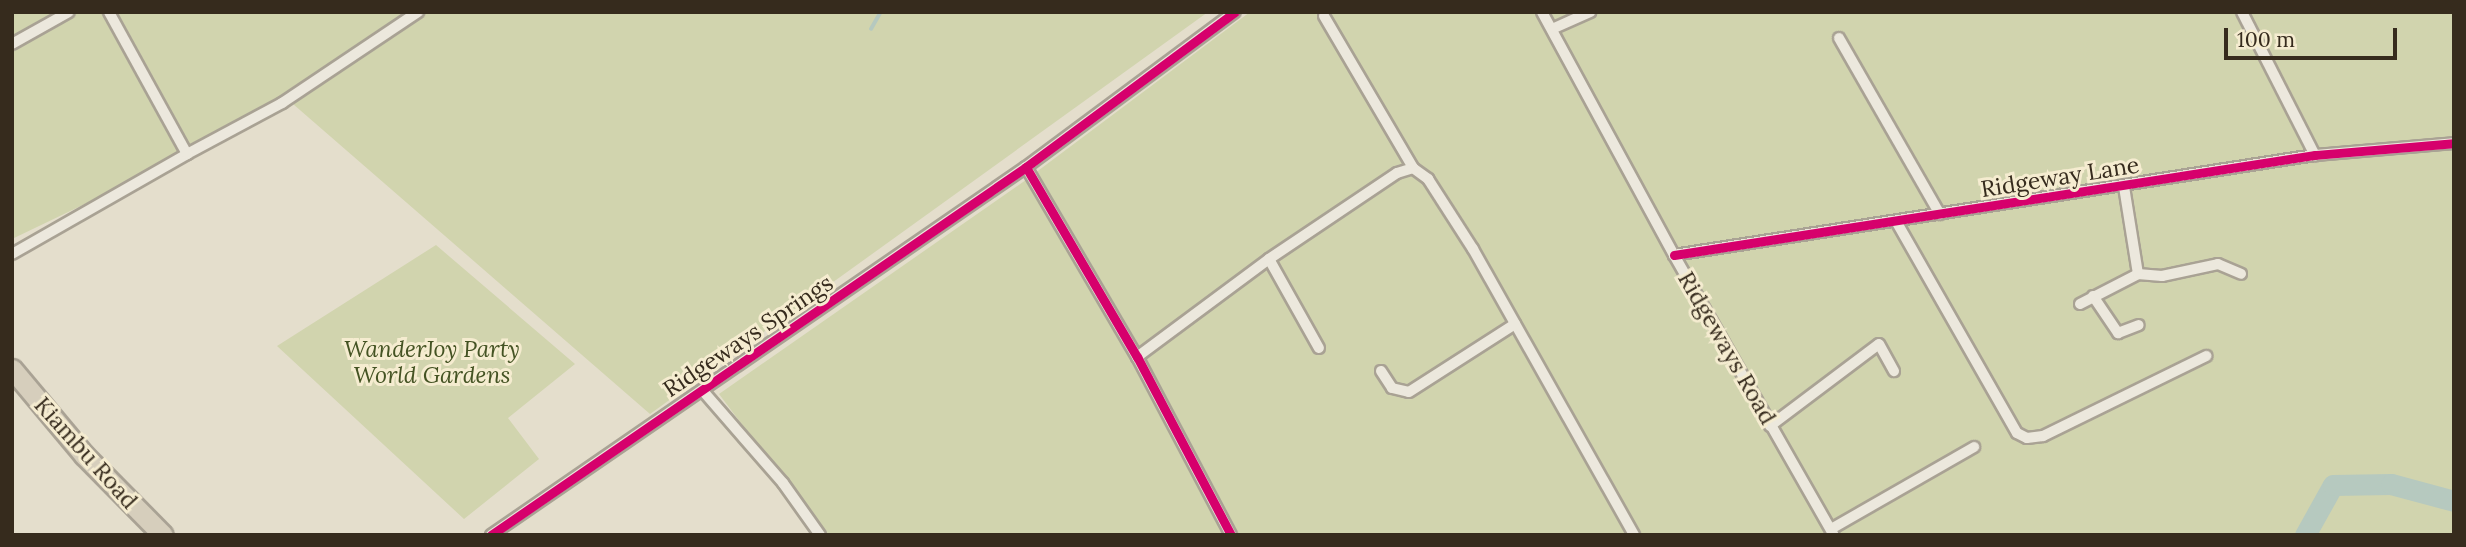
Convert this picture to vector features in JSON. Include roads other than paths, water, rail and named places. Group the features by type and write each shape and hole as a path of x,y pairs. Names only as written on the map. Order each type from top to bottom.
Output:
{"highway":[{"name":"Kiambu Road","path":"12,369 84,455 163,535"}],"street":[{"path":"12,44 69,12"},
{"path":"109,12 187,154"},
{"path":"12,254 282,103 418,12"},
{"name":"Ridgeways Springs","path":"491,535 1026,167 1235,12"},
{"name":"Ridgeways Road","path":"1542,12 1674,255 1833,532"},
{"path":"1552,29 1590,12"},
{"path":"2242,12 2315,155"},
{"path":"1324,16 1413,168 1428,179 1515,324 1634,535"},
{"path":"1839,38 1940,214"},
{"name":"Ridgeway Lane","path":"1674,255 2124,187 2315,155 2454,142"},
{"path":"1026,167 1137,357 1231,535"},
{"path":"1137,357 1269,259 1397,173 1413,168"},
{"path":"2124,187 2138,274"},
{"path":"1896,221 2017,433 2027,438 2043,436 2206,356"},
{"path":"1269,259 1319,348"},
{"path":"2080,304 2138,274 2162,276 2218,264 2241,274"},
{"path":"2093,296 2118,333 2139,325"},
{"path":"1381,371 1392,388 1409,392 1515,324"},
{"path":"1770,426 1879,344 1894,371"},
{"path":"703,391 783,482 820,535"},
{"path":"1833,532 1974,447"}],"waterway":[{"path":"871,29 881,12"},
{"path":"2305,535 2333,485 2391,484 2454,501"}],"park label":[{"name":"WanderJoy Party World Gardens","path":"432,362"}]}
